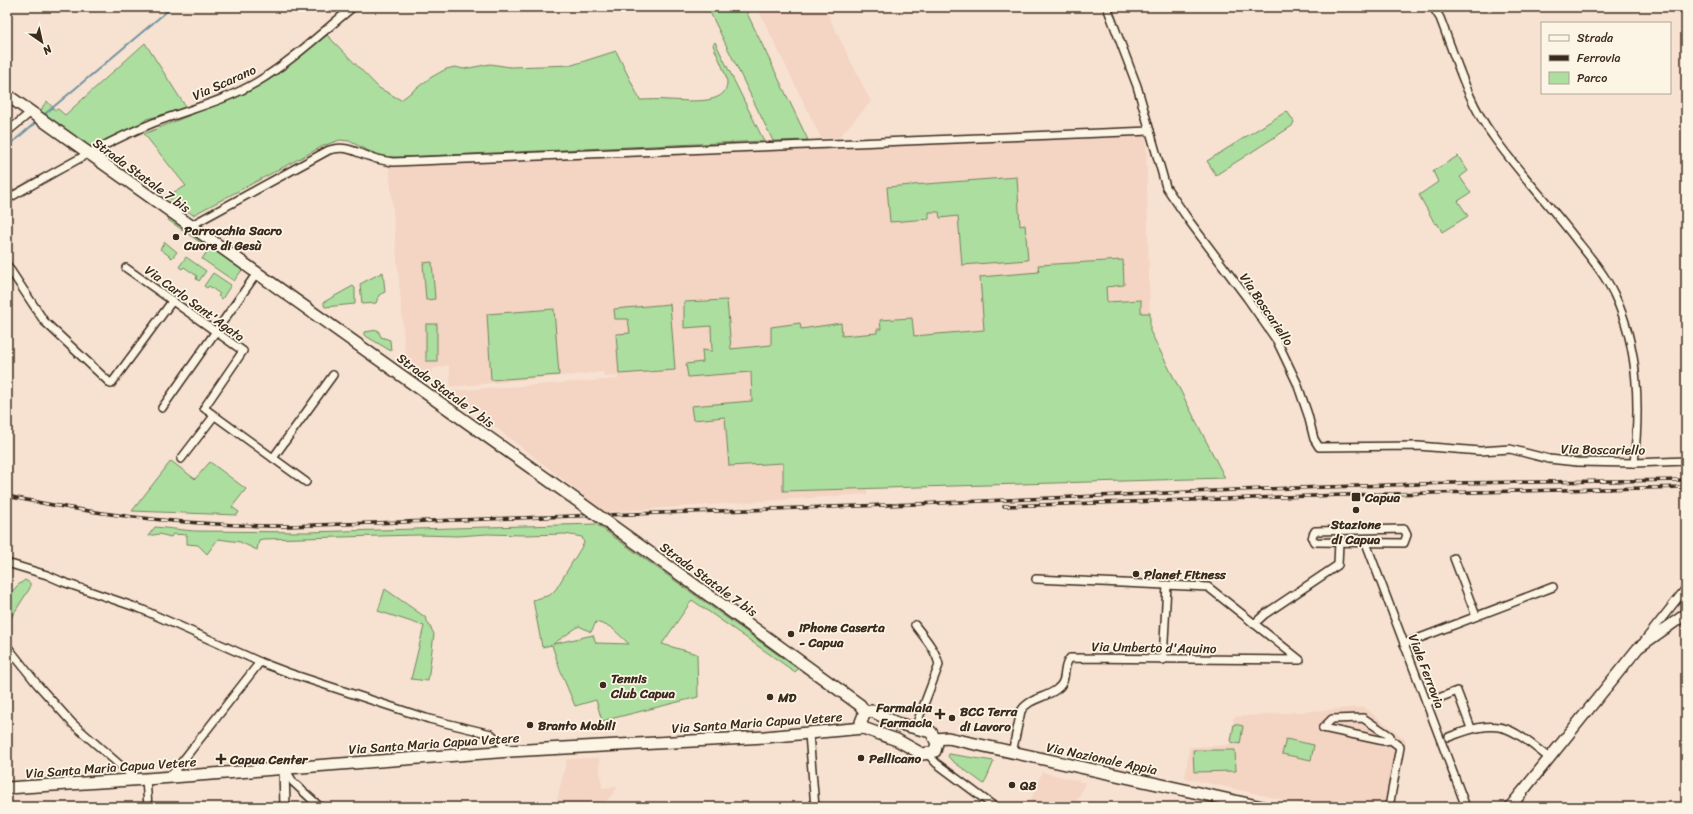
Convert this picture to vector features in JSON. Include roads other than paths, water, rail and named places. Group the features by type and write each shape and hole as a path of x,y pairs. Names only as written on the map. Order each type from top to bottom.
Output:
{"main road":[{"name":"Strada Statale 7 bis","path":"7,95 582,504 860,705 865,712"},
{"path":"1510,807 1638,648 1686,614"},
{"path":"872,711 896,723 915,728 931,732 937,743 935,750 928,754 922,754 897,740 863,728 861,722 865,712 872,711"},
{"name":"Via Santa Maria Capua Vetere","path":"7,788 142,780 284,767 510,751 809,734 863,728"},
{"name":"Via Nazionale Appia","path":"935,739 948,738 1262,807"}],"street":[{"name":"Via Scarano","path":"7,199 90,154 152,124 202,106 256,82 286,63 352,7"},
{"name":"Via Boscariello","path":"1107,7 1137,86 1162,178 1166,187 1277,341 1297,383 1308,415 1314,439 1320,447 1418,446 1480,451 1510,449 1549,459 1577,462 1634,463 1686,461"},
{"path":"1433,7 1440,18 1476,110 1492,136 1596,265 1614,293 1624,319 1636,375 1637,433 1634,463"},
{"path":"7,132 31,112"},
{"path":"190,226 329,150 338,147 348,148 372,158 393,162 1150,131"},
{"path":"7,265 44,321 111,384 173,300"},
{"name":"Via Carlo Sant'Agata","path":"126,268 243,351 204,408 214,416"},
{"path":"162,408 257,273"},
{"path":"273,458 333,375"},
{"path":"181,459 214,416 306,482"},
{"path":"1404,529 1407,535 1404,543 1314,542 1312,539 1312,535 1315,531 1374,530 1404,529"},
{"path":"1374,530 1379,537 1374,543"},
{"path":"1349,543 1343,538 1350,531"},
{"path":"1036,579 1208,587 1254,624 1265,614 1338,565 1339,542"},
{"name":"Viale Ferrovia","path":"1366,543 1466,807"},
{"path":"1454,558 1476,616"},
{"path":"7,563 140,609 288,673 429,719 491,734 510,751"},
{"path":"1163,660 1167,585"},
{"path":"1404,644 1553,587"},
{"path":"1638,648 1686,588"},
{"name":"Via Umberto d'Aquino","path":"1012,753 1021,711 1025,705 1057,689 1064,681 1066,663 1070,658 1300,660 1254,624"},
{"path":"915,625 935,653 939,665 915,728"},
{"path":"7,646 37,684 74,724 142,780 148,807"},
{"path":"169,778 260,662"},
{"path":"1426,703 1457,691 1471,728"},
{"path":"1389,807 1400,748 1391,740 1390,736 1363,718 1332,719 1323,728 1384,741 1391,740"},
{"path":"1449,737 1471,728 1484,726 1499,727 1514,731 1549,758"},
{"path":"809,734 815,807"},
{"path":"928,754 936,763 995,807"},
{"path":"284,767 285,807"},
{"path":"284,767 293,782 320,807"}],"waterway":[{"path":"45,114 172,7"},
{"path":"7,147 35,123"}],"railway":[{"path":"7,496 77,509 182,522 252,526 288,526 916,504 1236,490 1451,483 1686,480"},
{"path":"1004,506 1345,495 1686,487"}],"place":[{"name":"Parrocchia Sacro Cuore di Gesù","path":"176,237"},
{"name":"Capua","path":"1356,497"},
{"name":"Stazione di Capua","path":"1356,510"},
{"name":"Planet Fitness","path":"1136,574"},
{"name":"iPhone Caserta - Capua","path":"791,634"},
{"name":"Tennis Club Capua","path":"603,685"},
{"name":"MD","path":"770,697"},
{"name":"Farmalaia Farmacia","path":"940,714"},
{"name":"BCC Terra di Lavoro","path":"952,718"},
{"name":"Branto Mobili","path":"530,725"},
{"name":"Pellicano","path":"861,758"},
{"name":"Capua Center","path":"221,759"},
{"name":"Q8","path":"1012,785"}]}
